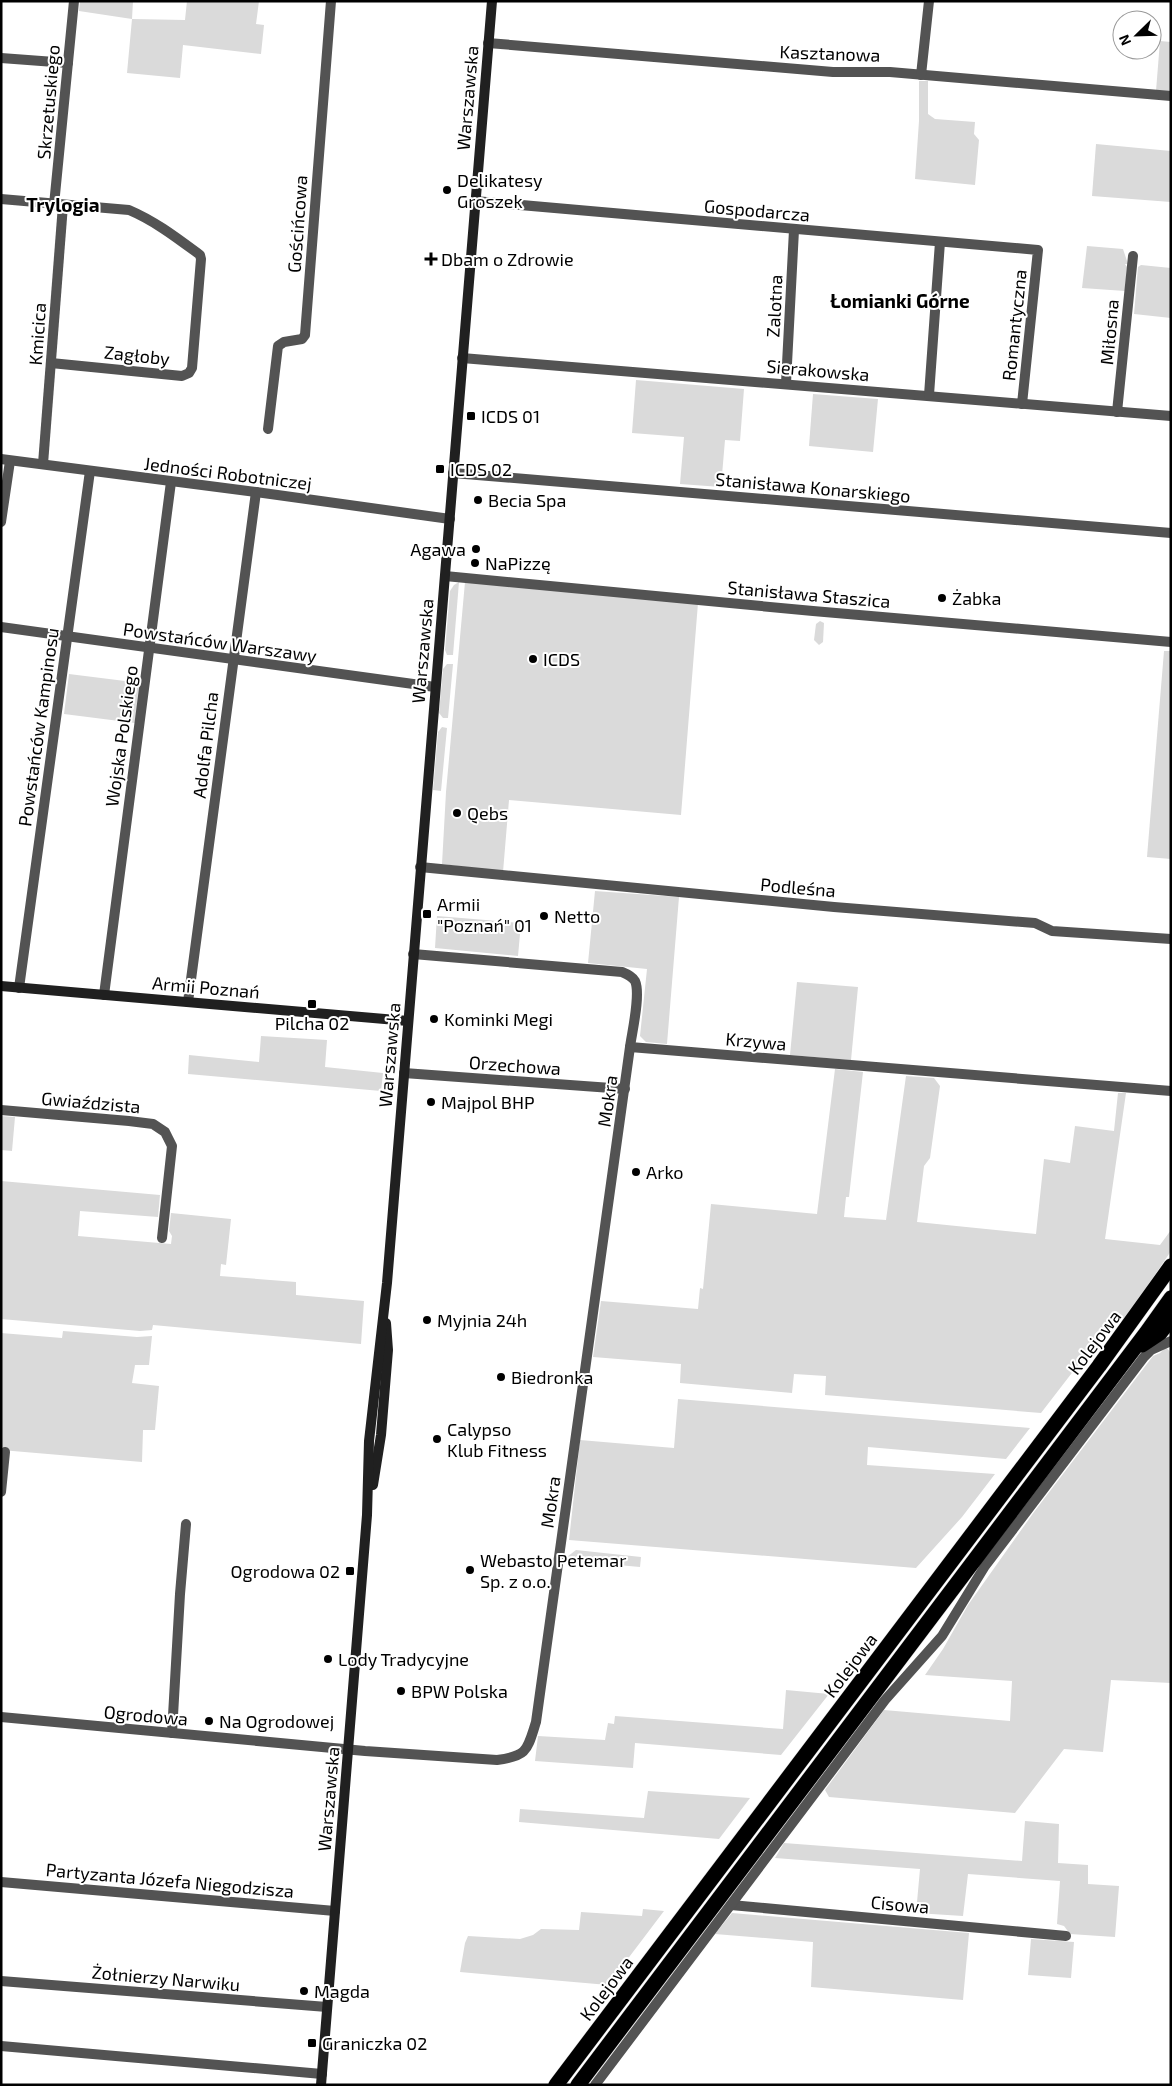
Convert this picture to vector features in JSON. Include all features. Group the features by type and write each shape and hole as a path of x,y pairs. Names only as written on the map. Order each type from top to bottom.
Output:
{"highway":[{"name":"Kolejowa","path":"556,2085 1105,1358 1171,1266"},
{"name":"Kolejowa","path":"578,2085 1138,1355 1171,1298"},
{"path":"1138,1355 1171,1319"}],"street":[{"name":"Skrzetuskiego","path":"58,205 74,1"},
{"name":"Gościńcowa","path":"268,429 278,346 284,342 302,339 305,334 330,1"},
{"name":"Warszawska","path":"321,2079 373,1450 388,1350 385,1304 492,1"},
{"path":"921,75 929,1"},
{"name":"Kasztanowa","path":"488,43 833,72 876,71 1171,96"},
{"path":"1,58 68,63"},
{"path":"1,200 58,205"},
{"name":"Gospodarcza","path":"475,202 1038,250"},
{"name":"Zagłoby","path":"51,363 180,376 189,374 192,368 202,264 200,255 144,216 129,210 58,205"},
{"name":"Kmicica","path":"42,464 51,363 58,205"},
{"name":"Zalotna","path":"786,383 794,230"},
{"path":"930,396 940,242"},
{"name":"Romantyczna","path":"1022,404 1038,250"},
{"name":"Miłosna","path":"1117,412 1132,256"},
{"name":"Sierakowska","path":"462,358 1171,416"},
{"path":"1,522 6,460"},
{"name":"Jedności Robotniczej","path":"6,460 450,519"},
{"name":"Powstańców Kampinosu","path":"19,988 90,471"},
{"name":"Stanisława Konarskiego","path":"452,473 1171,533"},
{"name":"Wojska Polskiego","path":"104,994 171,482"},
{"name":"Adolfa Pilcha","path":"188,1002 256,492"},
{"name":"Stanisława Staszica","path":"445,576 813,611 1171,642"},
{"name":"Powstańców Warszawy","path":"1,627 435,687"},
{"name":"Podleśna","path":"420,867 834,907 1035,923 1052,931 1171,939"},
{"path":"413,954 622,972 634,979 637,992 630,1047"},
{"name":"Armii Poznań","path":"1,986 408,1021"},
{"name":"Mokra","path":"348,1749 497,1760 513,1758 528,1748 536,1722 630,1047"},
{"name":"Krzywa","path":"630,1047 1171,1091"},
{"name":"Orzechowa","path":"404,1072 625,1089"},
{"name":"Gwiaździsta","path":"1,1110 154,1124 165,1132 171,1141 172,1150 162,1238"},
{"name":"Kolejowa","path":"1138,1355 1171,1341"},
{"path":"595,2085 885,1700 942,1636 985,1566 1138,1355"},
{"path":"1,1492 5,1452"},
{"path":"172,1734 180,1590 186,1524"},
{"name":"Ogrodowa","path":"1,1717 348,1749"},
{"name":"Partyzanta Józefa Niegodzisza","path":"1,1882 335,1911"},
{"name":"Cisowa","path":"731,1905 1066,1936"},
{"name":"Żołnierzy Narwiku","path":"1,1980 327,2007"},
{"path":"1,2046 321,2079"}],"shaded area":[{"path":"80,1 133,1 132,19 79,11"},
{"path":"187,1 259,1 256,24 264,25 261,54 183,45 180,78 127,73 132,19 185,20"},
{"path":"1162,41 1171,42 1171,92 1156,91 1158,60 1162,60"},
{"path":"919,81 928,81 928,114 935,119 975,122 974,134 979,140 975,185 915,179 919,121"},
{"path":"1096,144 1171,151 1171,202 1092,196"},
{"path":"1087,246 1123,249 1128,264 1125,264 1127,267 1125,291 1082,288"},
{"path":"1141,265 1171,268 1171,318 1134,314 1138,267"},
{"path":"636,380 744,389 740,441 725,440 721,487 680,484 684,437 632,433"},
{"path":"813,394 878,399 873,452 809,446"},
{"path":"459,582 453,655 447,655 445,650 450,591"},
{"path":"465,582 698,603 681,815 509,800 503,872 442,864 446,792"},
{"path":"820,621 824,623 823,642 819,645 814,640 816,624"},
{"path":"1164,651 1171,651 1171,859 1147,857"},
{"path":"447,664 453,664 448,718 443,718 439,713 443,669"},
{"path":"69,674 141,683 135,723 64,714"},
{"path":"442,727 447,728 441,791 433,790 438,732"},
{"path":"595,891 679,897 667,1044 646,1042 640,1036 647,969 588,963"},
{"path":"437,916 521,923 518,956 435,948"},
{"path":"797,982 858,987 851,1060 790,1055"},
{"path":"261,1036 327,1040 325,1067 383,1073 381,1091 188,1074 189,1055 259,1062"},
{"path":"835,1069 863,1072 849,1197 846,1197 844,1217 886,1220 906,1076 934,1078 940,1086 930,1158 924,1166 917,1222 1036,1234 1044,1159 1070,1163 1075,1126 1114,1131 1118,1093 1126,1093 1105,1239 1160,1245 1171,1230 1171,1251 1124,1321 1115,1317 1041,1413 825,1395 826,1376 794,1374 792,1393 680,1383 681,1364 593,1357 601,1301 698,1309 700,1288 703,1289 711,1204 817,1214"},
{"path":"1,1116 15,1117 12,1151 1,1150"},
{"path":"1,1181 160,1195 158,1217 80,1211 78,1236 171,1244 172,1236 169,1231 171,1213 231,1219 226,1265 221,1264 220,1276 296,1282 296,1295 364,1301 361,1344 153,1325 152,1330 140,1331 1,1319"},
{"path":"63,1331 137,1337 152,1336 149,1365 135,1365 132,1383 159,1386 155,1430 143,1430 142,1462 1,1450 1,1333 62,1338"},
{"path":"1166,1347 1171,1353 1171,1683 1111,1680 1103,1752 1064,1749 1015,1813 829,1797 825,1790 884,1710 1010,1721 1012,1681 925,1675 943,1649 968,1605 1034,1512 1153,1356 1160,1353"},
{"path":"678,1399 1030,1428 1006,1459 868,1447 867,1465 995,1474 962,1517 916,1568 569,1540 580,1440 674,1448"},
{"path":"576,1550 641,1557 640,1567 563,1560"},
{"path":"786,1690 829,1694 781,1755 635,1743 633,1768 535,1761 538,1736 605,1740 608,1723 614,1724 615,1716 783,1729"},
{"path":"648,1791 750,1798 719,1839 519,1822 520,1809 644,1818"},
{"path":"1025,1821 1059,1824 1058,1863 1088,1865 1088,1884 1119,1886 1115,1937 1070,1934 1064,1926 1057,1924 1060,1881 968,1874 963,1916 916,1913 920,1869 775,1858 784,1843 1022,1861"},
{"path":"643,1909 664,1911 608,1985 460,1972 468,1936 520,1939 533,1935 541,1929 579,1930 581,1912 642,1916"},
{"path":"732,1913 969,1933 963,2000 811,1987 813,1942 715,1934"},
{"path":"1031,1939 1074,1942 1071,1978 1028,1975"}],"place":[{"name":"Delikatesy Groszek","path":"447,190"},
{"name":"Dbam o Zdrowie","path":"431,259"},
{"name":"ICDS 01","path":"471,416"},
{"name":"ICDS 02","path":"440,469"},
{"name":"Becia Spa","path":"478,500"},
{"name":"Agawa","path":"476,549"},
{"name":"NaPizzę","path":"475,563"},
{"name":"Żabka","path":"942,598"},
{"name":"ICDS","path":"533,659"},
{"name":"Qebs","path":"457,813"},
{"name":"Armii \"Poznań\" 01","path":"427,914"},
{"name":"Netto","path":"544,916"},
{"name":"Pilcha 02","path":"312,1004"},
{"name":"Kominki Megi","path":"434,1019"},
{"name":"Majpol BHP","path":"431,1102"},
{"name":"Arko","path":"636,1172"},
{"name":"Myjnia 24h","path":"427,1320"},
{"name":"Biedronka","path":"501,1377"},
{"name":"Calypso Klub Fitness","path":"437,1439"},
{"name":"Webasto Petemar Sp. z o.o.","path":"470,1570"},
{"name":"Ogrodowa 02","path":"350,1571"},
{"name":"Lody Tradycyjne","path":"328,1659"},
{"name":"BPW Polska","path":"401,1691"},
{"name":"Na Ogrodowej","path":"209,1721"},
{"name":"Magda","path":"304,1991"},
{"name":"Graniczka 02","path":"312,2043"}],"district":[{"name":"Trylogia","path":"63,204"},
{"name":"Łomianki Górne","path":"900,300"}]}
